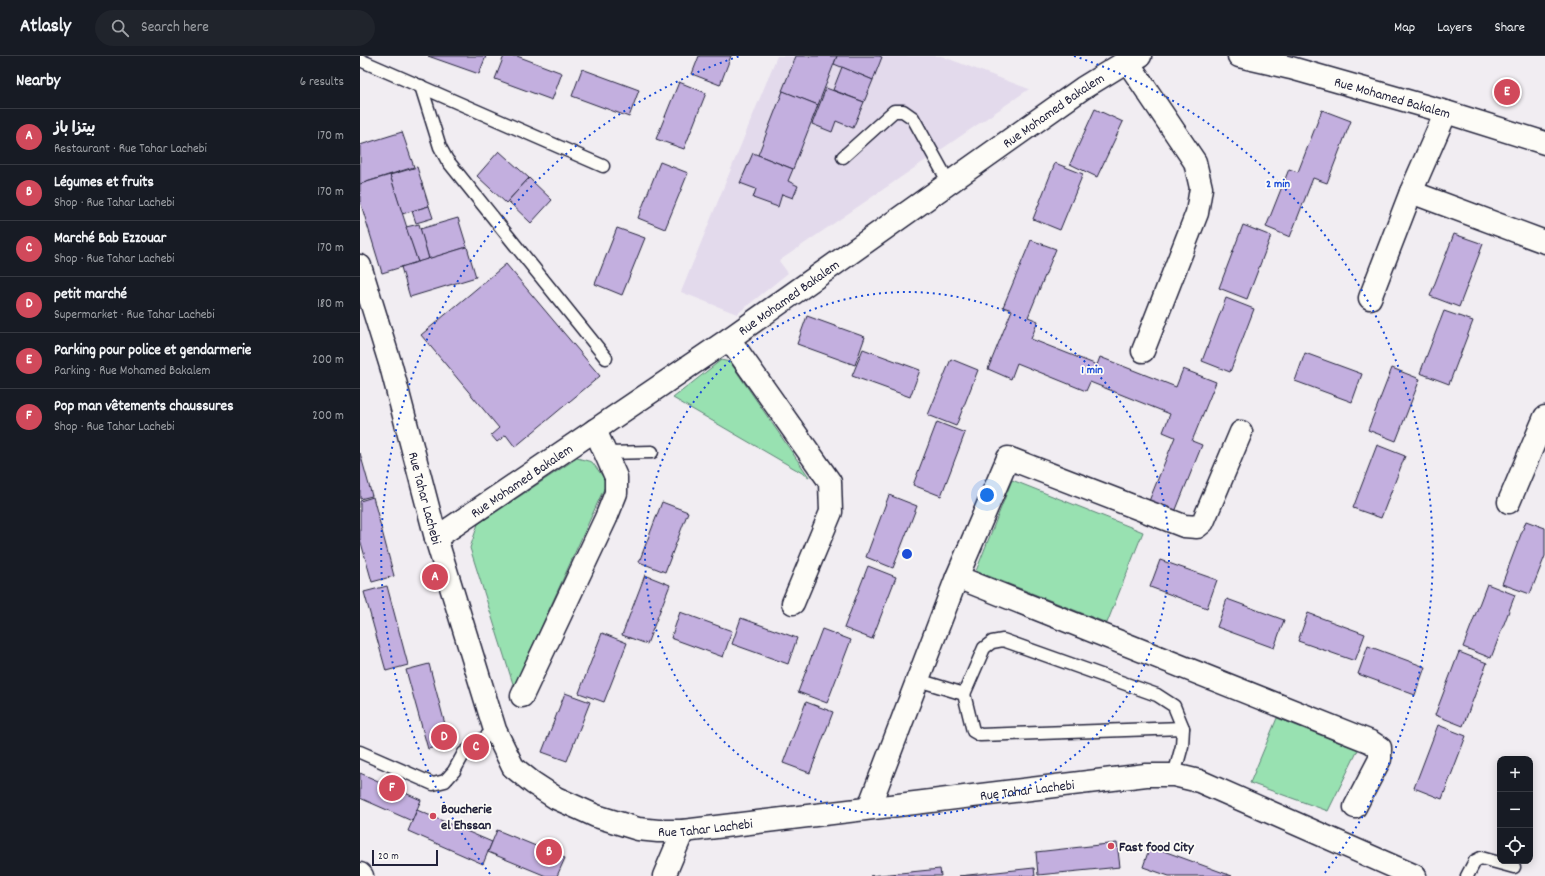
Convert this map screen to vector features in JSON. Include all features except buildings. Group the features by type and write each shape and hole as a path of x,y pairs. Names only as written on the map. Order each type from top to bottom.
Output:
{"street":[{"name":"Rue Mohamed Bakalem","path":"1239,56 1291,68 1446,112 1545,143"},
{"name":"Rue Mohamed Bakalem","path":"436,538 729,339 1083,88 1133,58"},
{"path":"1133,58 1195,162 1201,188 1197,213 1143,351"},
{"path":"1370,298 1411,192 1446,112"},
{"path":"1411,192 1545,242"},
{"name":"Rue Tahar Lachebi","path":"360,266 391,366 436,538 495,730 513,767 533,783 556,798 596,816 638,829 649,831 683,831 869,807 1146,775 1174,774 1199,781 1415,876"},
{"path":"729,339 830,482 831,512 793,603"},
{"path":"1509,502 1545,417"},
{"path":"522,696 616,494 616,477 595,430"},
{"path":"869,807 957,577 1008,458 1184,526 1197,527 1203,522 1241,432"},
{"path":"957,577 1371,742 1380,748 1380,759 1355,807"},
{"path":"649,831 660,837 671,851 668,867"},
{"path":"668,867 683,831"}],"lane":[{"path":"360,60 602,166"},
{"path":"421,86 440,147 447,160 606,358"},
{"path":"843,157 894,111 903,111 913,118 949,183"},
{"path":"605,453 652,452"},
{"path":"1174,774 1182,746 1183,728 1174,706 1158,695 1003,640 992,642 984,648 964,694 973,731 980,735 1183,728"},
{"path":"918,680 964,694"},
{"path":"360,752 433,784 445,781 454,771 464,753 495,730"},
{"path":"1467,876 1475,861 1481,858 1514,867"}],"shaded area":[{"path":"777,56 941,56 1029,89 779,261 788,273 737,314 681,292"}],"green space":[{"path":"721,360 730,362 809,477 673,398"},
{"path":"577,458 592,462 607,482 514,687 470,548 478,524"},
{"path":"1012,480 1143,532 1107,623 976,571"},
{"path":"1277,718 1358,750 1328,811 1250,783"}],"place":[{"name":"Parking pour police et gendarmerie","path":"1507,92"},
{"name":"بيتزا باز","path":"435,577"},
{"name":"petit marché","path":"444,737"},
{"name":"Marché Bab Ezzouar","path":"476,747"},
{"name":"Pop man vêtements chaussures","path":"392,788"},
{"name":"Boucherie el Ehssan","path":"433,816"},
{"name":"Fast food City","path":"1111,846"},
{"name":"Légumes et fruits","path":"549,852"}]}
